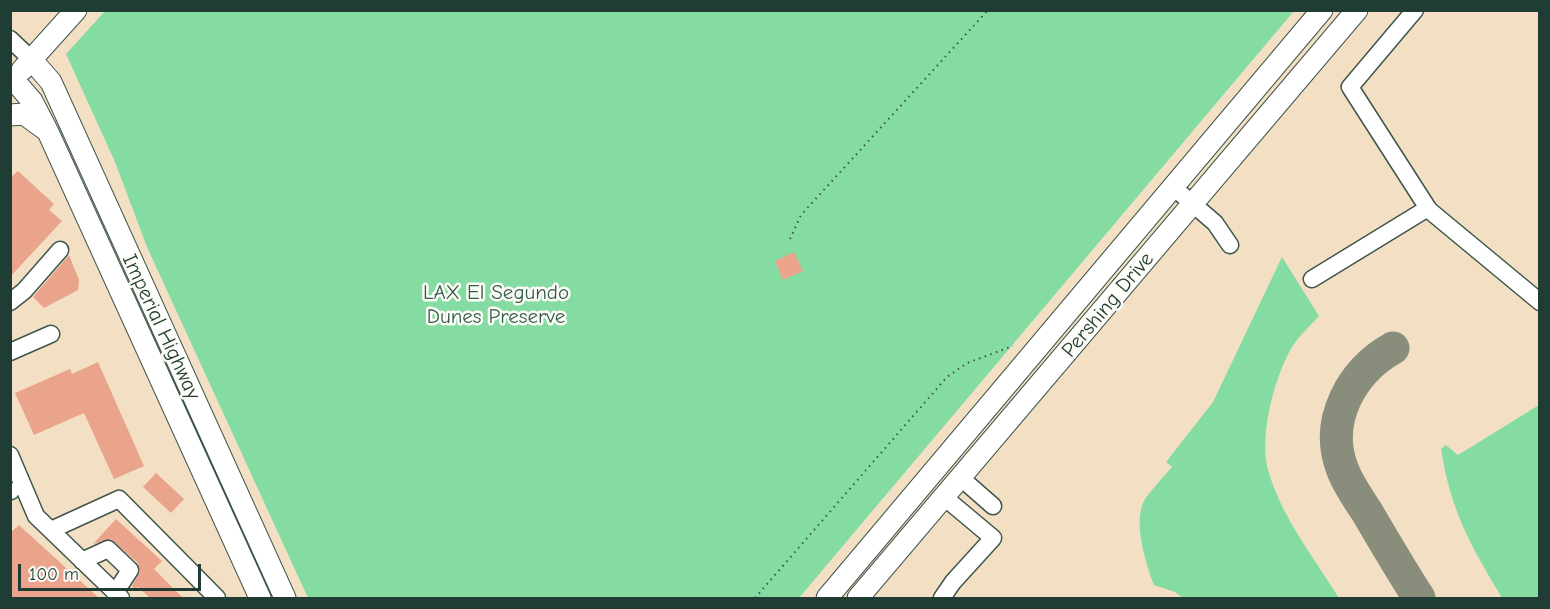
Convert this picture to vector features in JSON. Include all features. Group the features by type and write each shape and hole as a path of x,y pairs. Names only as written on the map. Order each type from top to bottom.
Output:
{"main road":[{"path":"11,79 76,10"},
{"name":"Pershing Drive","path":"827,598 1322,10"},
{"name":"Pershing Drive","path":"858,598 1357,10"},
{"name":"Imperial Highway","path":"31,60 51,82 285,598"},
{"name":"Imperial Highway","path":"11,79 35,106 48,132 260,598"},
{"path":"10,115 24,114 48,132"}],"lane":[{"path":"1415,10 1350,87 1428,208 1539,302"},
{"path":"10,39 31,60"},
{"path":"1172,186 1215,223 1230,245"},
{"path":"1312,279 1428,208"},
{"path":"10,302 24,291 60,250"},
{"path":"12,349 51,334"},
{"path":"10,454 14,490 36,516 51,530 82,561 118,596 130,570 108,549 82,561"},
{"path":"961,478 993,506"},
{"path":"942,598 953,582 993,538 944,498"},
{"path":"51,530 119,500 217,598"}],"path":[{"path":"790,239 801,215 988,10"},
{"path":"755,598 947,377 967,363 1013,346"}],"green space":[{"name":"LAX El Segundo Dunes Preserve","path":"106,10 1294,11 799,598 308,598 147,247 115,162 66,54"},
{"path":"1282,257 1319,316 1292,347 1279,374 1270,407 1265,440 1268,470 1281,504 1339,598 1183,598 1175,592 1154,585 1142,542 1141,508 1145,499 1172,467 1166,462 1213,402"},
{"path":"1539,405 1539,598 1502,598 1480,561 1456,510 1441,449 1446,445 1458,455"}],"building":[{"path":"18,171 54,204 49,210 62,221 10,277 10,178"},
{"path":"794,252 803,271 783,280 775,261"},
{"path":"69,255 79,280 78,290 44,308 33,297"},
{"path":"98,362 144,466 114,479 84,413 34,435 15,393 70,369 72,374"},
{"path":"156,473 184,499 171,513 143,487"},
{"path":"116,519 162,561 154,569 183,598 150,598 138,587 135,589 132,586 140,572 137,562 110,539 93,544"},
{"path":"19,525 99,598 10,598 10,533"}],"taxiway":[{"path":"1393,348 1365,370 1345,399 1339,415 1337,450 1350,485 1419,598"}]}
